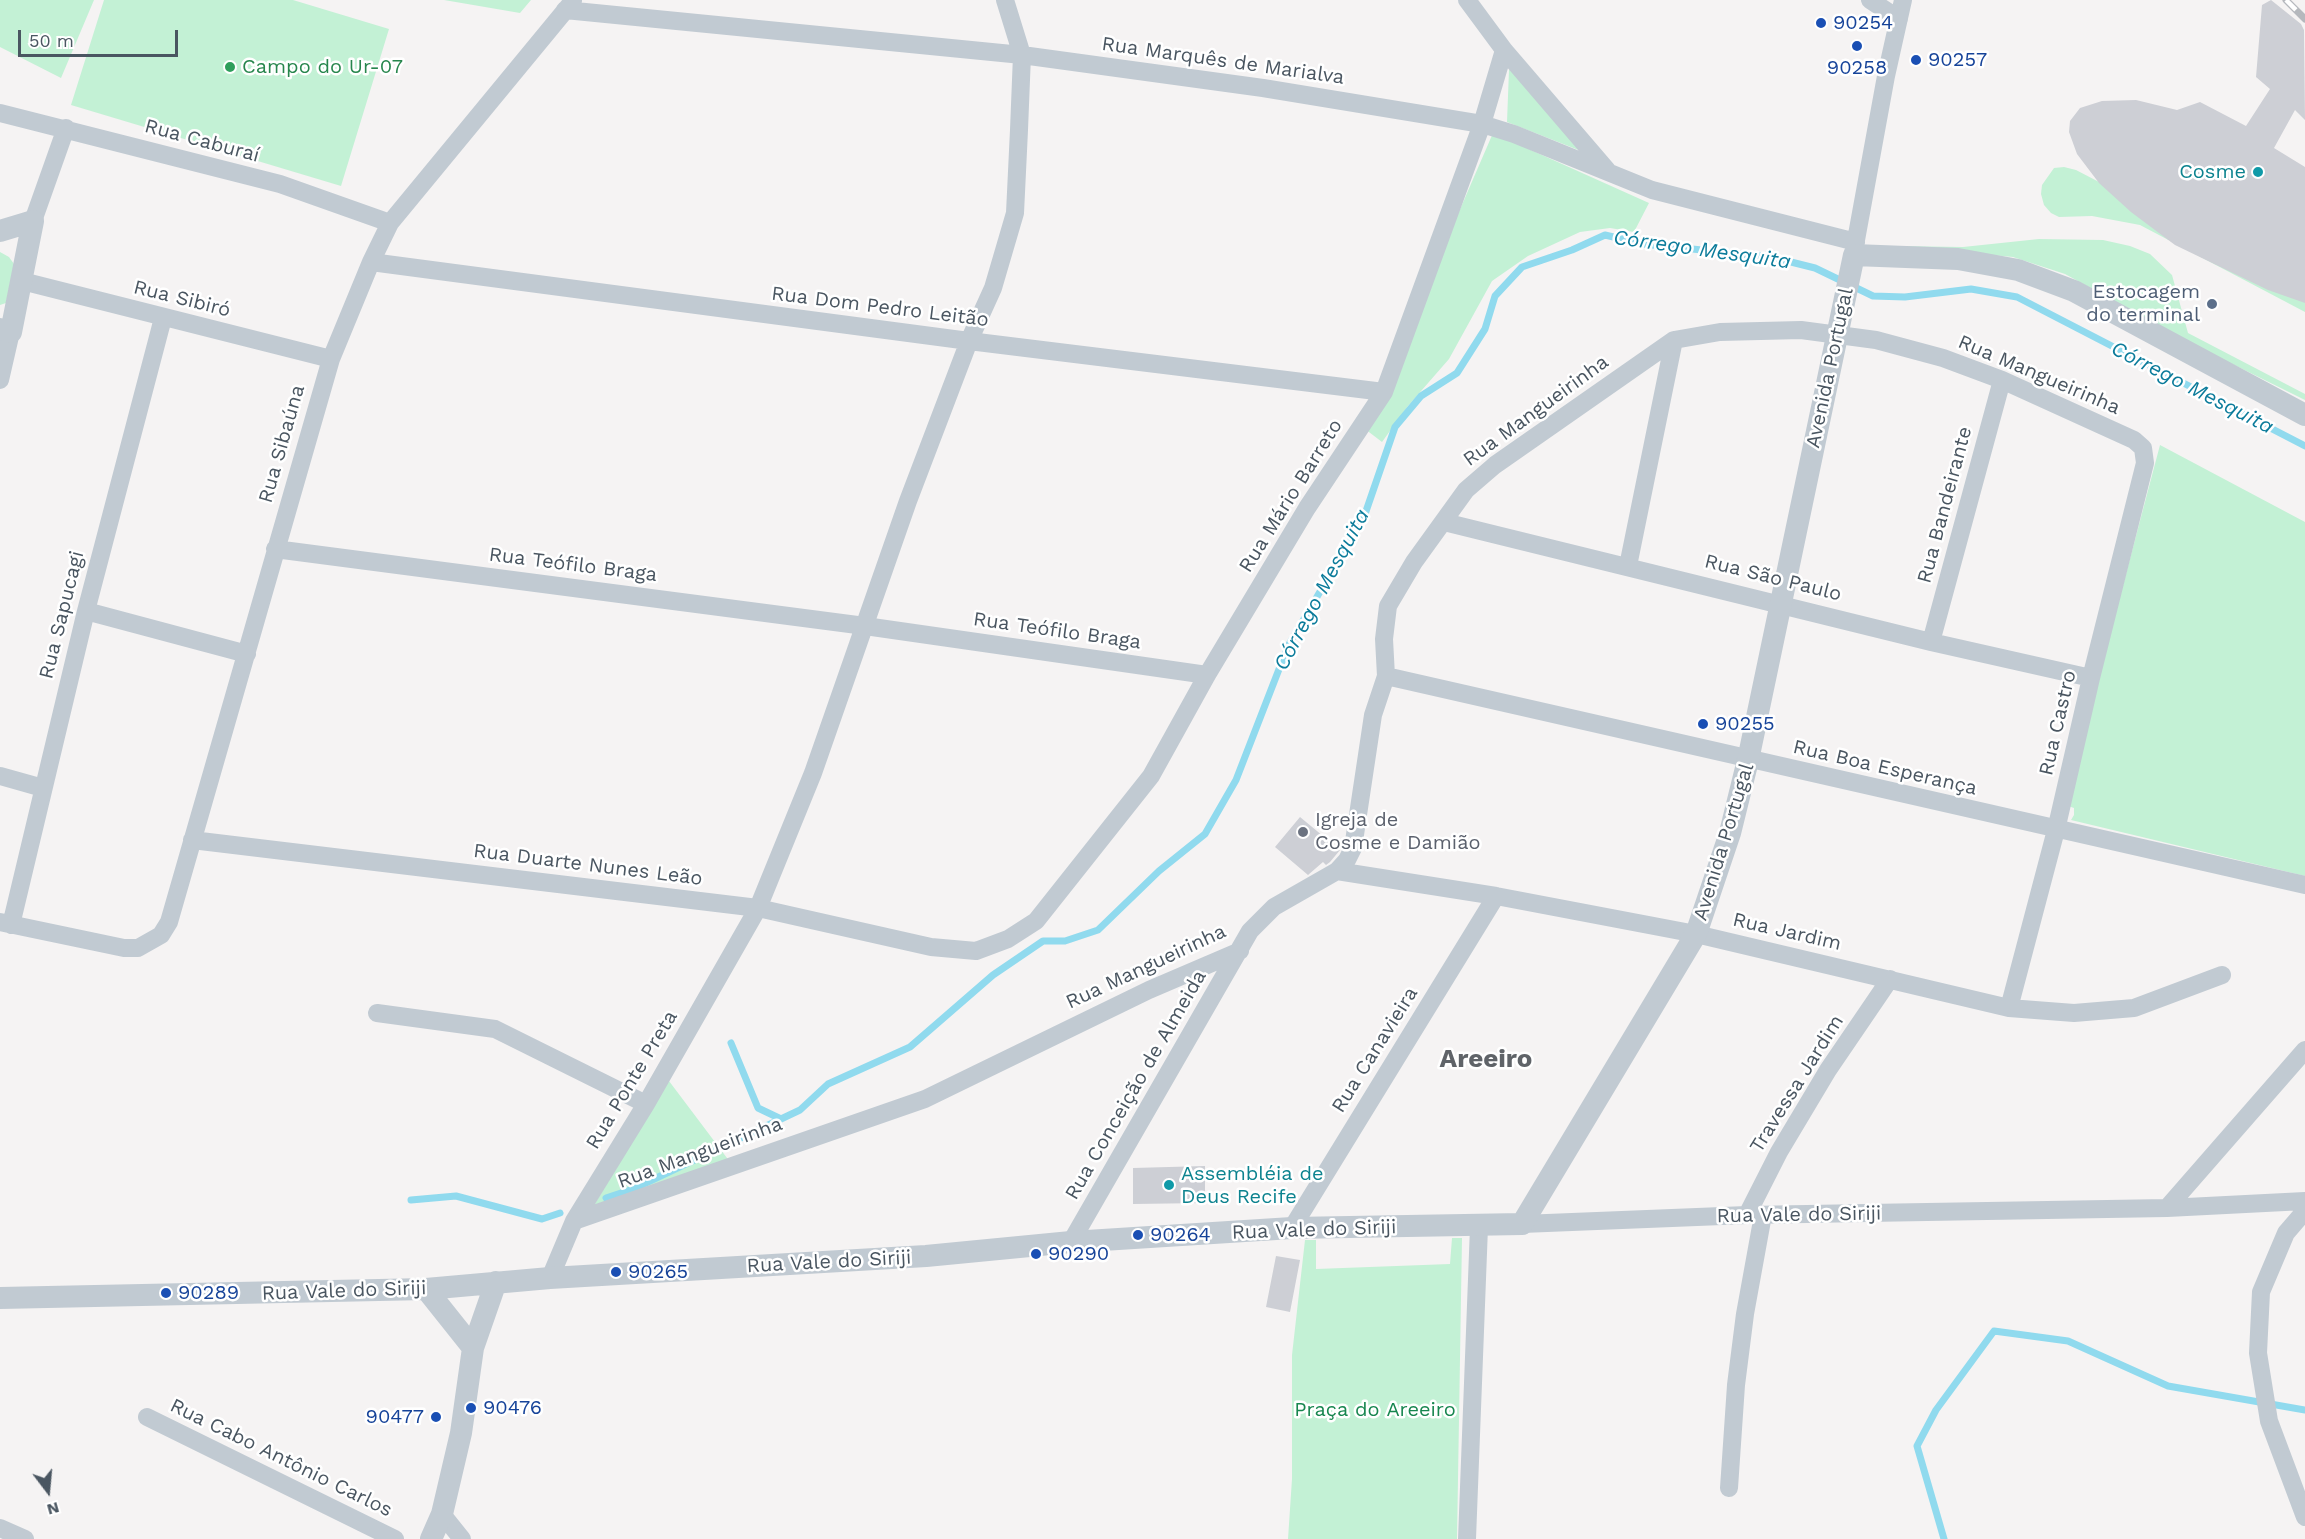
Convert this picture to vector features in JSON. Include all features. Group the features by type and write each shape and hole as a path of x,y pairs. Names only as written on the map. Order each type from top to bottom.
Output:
{"street":[{"path":"759,908 813,773 908,501 969,341 993,288 1015,213 1022,55 1005,0"},
{"path":"1467,0 1504,50 1610,173"},
{"path":"1870,0 1899,19"},
{"path":"1903,0 1855,249 1958,260 2018,270 2074,291 2305,415"},
{"name":"Rua Marquês de Marialva","path":"569,5 1022,55 1263,88 1482,124 1652,190 1855,249"},
{"name":"Rua Sibaúna","path":"6,924 124,948 149,944 161,935 168,922 331,359 371,262 390,223 569,5"},
{"name":"Rua Mário Barreto","path":"976,951 1008,939 1036,921 1151,776 1207,675 1307,508 1384,392 1482,124 1504,50"},
{"name":"Rua Caburaí","path":"0,113 280,184 390,223"},
{"path":"0,380 5,330 22,280 33,222 66,128"},
{"path":"0,231 33,222"},
{"name":"Avenida Portugal","path":"1522,1224 1696,934 1730,833 1748,760 1855,249"},
{"name":"Rua Dom Pedro Leitão","path":"371,262 969,341 1384,392"},
{"name":"Rua Sibiró","path":"22,280 163,318 331,359"},
{"name":"Rua Sapucagi","path":"6,924 163,318"},
{"name":"Rua Mangueirinha","path":"573,1221 925,1099 1149,990 1240,951 1250,931 1274,907 1337,871 1353,848 1373,716 1386,676 1384,639 1388,606 1414,562 1466,490 1495,465 1674,340 1720,332 1801,330 1876,340 1942,358 2002,380 2134,440 2143,448"},
{"path":"1628,566 1674,340"},
{"name":"Rua Bandeirante","path":"1931,642 2002,380"},
{"name":"Rua Castro","path":"2009,1008 2056,830 2091,678 2145,463 2143,448"},
{"name":"Rua São Paulo","path":"1444,522 1782,603 1931,642 2091,678"},
{"name":"Rua Teófilo Braga","path":"275,549 865,626 1207,675"},
{"path":"86,611 247,654"},
{"name":"Rua Boa Esperança","path":"1386,676 2305,885"},
{"path":"0,776 43,788"},
{"name":"Rua Duarte Nunes Leão","path":"192,840 759,908 931,947 976,951"},
{"name":"Rua Jardim","path":"1337,871 1496,896 1696,934 2009,1008 2074,1013 2134,1008 2222,975"},
{"name":"Rua Canavieira","path":"1292,1228 1496,896"},
{"name":"Rua Ponte Preta","path":"550,1278 573,1221 646,1104 759,908"},
{"name":"Rua Conceição de Almeida","path":"1071,1242 1240,951"},
{"name":"Travessa Jardim","path":"1730,1488 1736,1385 1755,1215 1779,1152 1828,1070 1890,979"},
{"path":"377,1013 495,1029 646,1104"},
{"path":"2168,1208 2305,1050"},
{"name":"Rua Vale do Siriji","path":"0,1298 426,1289 550,1278 926,1256 1071,1242 1292,1228 1479,1227 1755,1215 2168,1208 2305,1201"},
{"path":"2305,1211 2286,1233 2261,1292 2258,1353 2269,1421 2305,1517"},
{"path":"1467,1539 1479,1227"},
{"path":"431,1539 442,1514 461,1433 473,1348 496,1282"},
{"path":"426,1289 473,1348"},
{"name":"Rua Cabo Antônio Carlos","path":"147,1417 395,1539"},
{"path":"442,1514 462,1539"},
{"path":"0,1528 24,1539"}],"green space":[{"path":"0,0 94,0 61,78 0,47"},
{"name":"Campo do Ur-07","path":"104,0 293,0 389,29 341,186 71,105"},
{"path":"444,0 531,0 520,13"},
{"path":"1509,70 1514,70 1581,151 1507,122"},
{"path":"1493,133 1649,203 1634,232 1610,228 1580,232 1528,256 1492,281 1449,359 1408,406 1382,442 1365,429"},
{"path":"2064,167 2076,170 2305,289 2305,312 2140,225 2092,216 2059,217 2051,213 2044,205 2041,194 2042,185 2054,168"},
{"path":"2039,239 2103,240 2130,246 2150,254 2172,275 2188,333 2305,394 2305,400 2204,350 2065,274 2013,257 1894,246 1963,247"},
{"path":"0,252 9,257 14,264 6,303 0,305"},
{"path":"2160,445 2305,522 2305,876 2071,820 2074,808 2065,805"},
{"path":"669,1081 730,1162 594,1205"},
{"name":"Praça do Areeiro","path":"1452,1238 1462,1238 1457,1539 1288,1539 1292,1479 1292,1355 1305,1240 1316,1240 1316,1269 1450,1264"}],"building":[{"path":"2271,0 2301,24 2304,30 2305,120 2295,110 2274,148 2305,167 2305,303 2268,290 2175,245 2131,212 2099,183 2077,154 2069,132 2070,121 2080,108 2102,101 2136,100 2177,110 2200,102 2246,126 2270,89 2256,77 2262,5"},
{"name":"Igreja de Cosme e Damião","path":"1300,817 1340,850 1330,862 1326,865 1323,862 1308,875 1275,847"},
{"name":"Assembléia de Deus Recife","path":"1205,1166 1205,1203 1133,1204 1133,1168"},
{"path":"1276,1256 1300,1260 1290,1312 1266,1307"}],"waterway":[{"name":"Córrego Mesquita","path":"606,1198 633,1189 800,1110 828,1084 910,1047 993,975 1043,941 1065,941 1098,930 1159,871 1205,834 1236,780 1288,646 1364,517 1395,427 1421,396 1457,373 1485,329 1495,296 1522,267 1572,250 1605,235 1643,244 1771,257 1815,268 1873,296 1905,297 1971,289 2017,297 2305,446"},
{"path":"731,1043 758,1108 779,1118"},
{"path":"411,1200 456,1196 542,1219 560,1213"},
{"path":"1944,1539 1917,1446 1936,1410 1994,1331 2068,1341 2168,1386 2305,1410"}],"railway":[{"path":"2286,0 2305,19"}],"place":[{"name":"90254","path":"1821,23"},
{"name":"90258","path":"1857,46"},
{"name":"90257","path":"1916,60"},
{"name":"Campo do Ur-07","path":"230,67"},
{"name":"Cosme","path":"2258,172"},
{"name":"Estocagem do terminal","path":"2212,304"},
{"name":"90255","path":"1703,724"},
{"name":"Igreja de Cosme e Damião","path":"1303,832"},
{"name":"Assembléia de Deus Recife","path":"1169,1185"},
{"name":"90264","path":"1138,1235"},
{"name":"90290","path":"1036,1254"},
{"name":"90265","path":"616,1272"},
{"name":"90289","path":"166,1293"},
{"name":"90476","path":"471,1408"},
{"name":"90477","path":"436,1417"}],"district":[{"name":"Areeiro","path":"1486,1059"}]}
